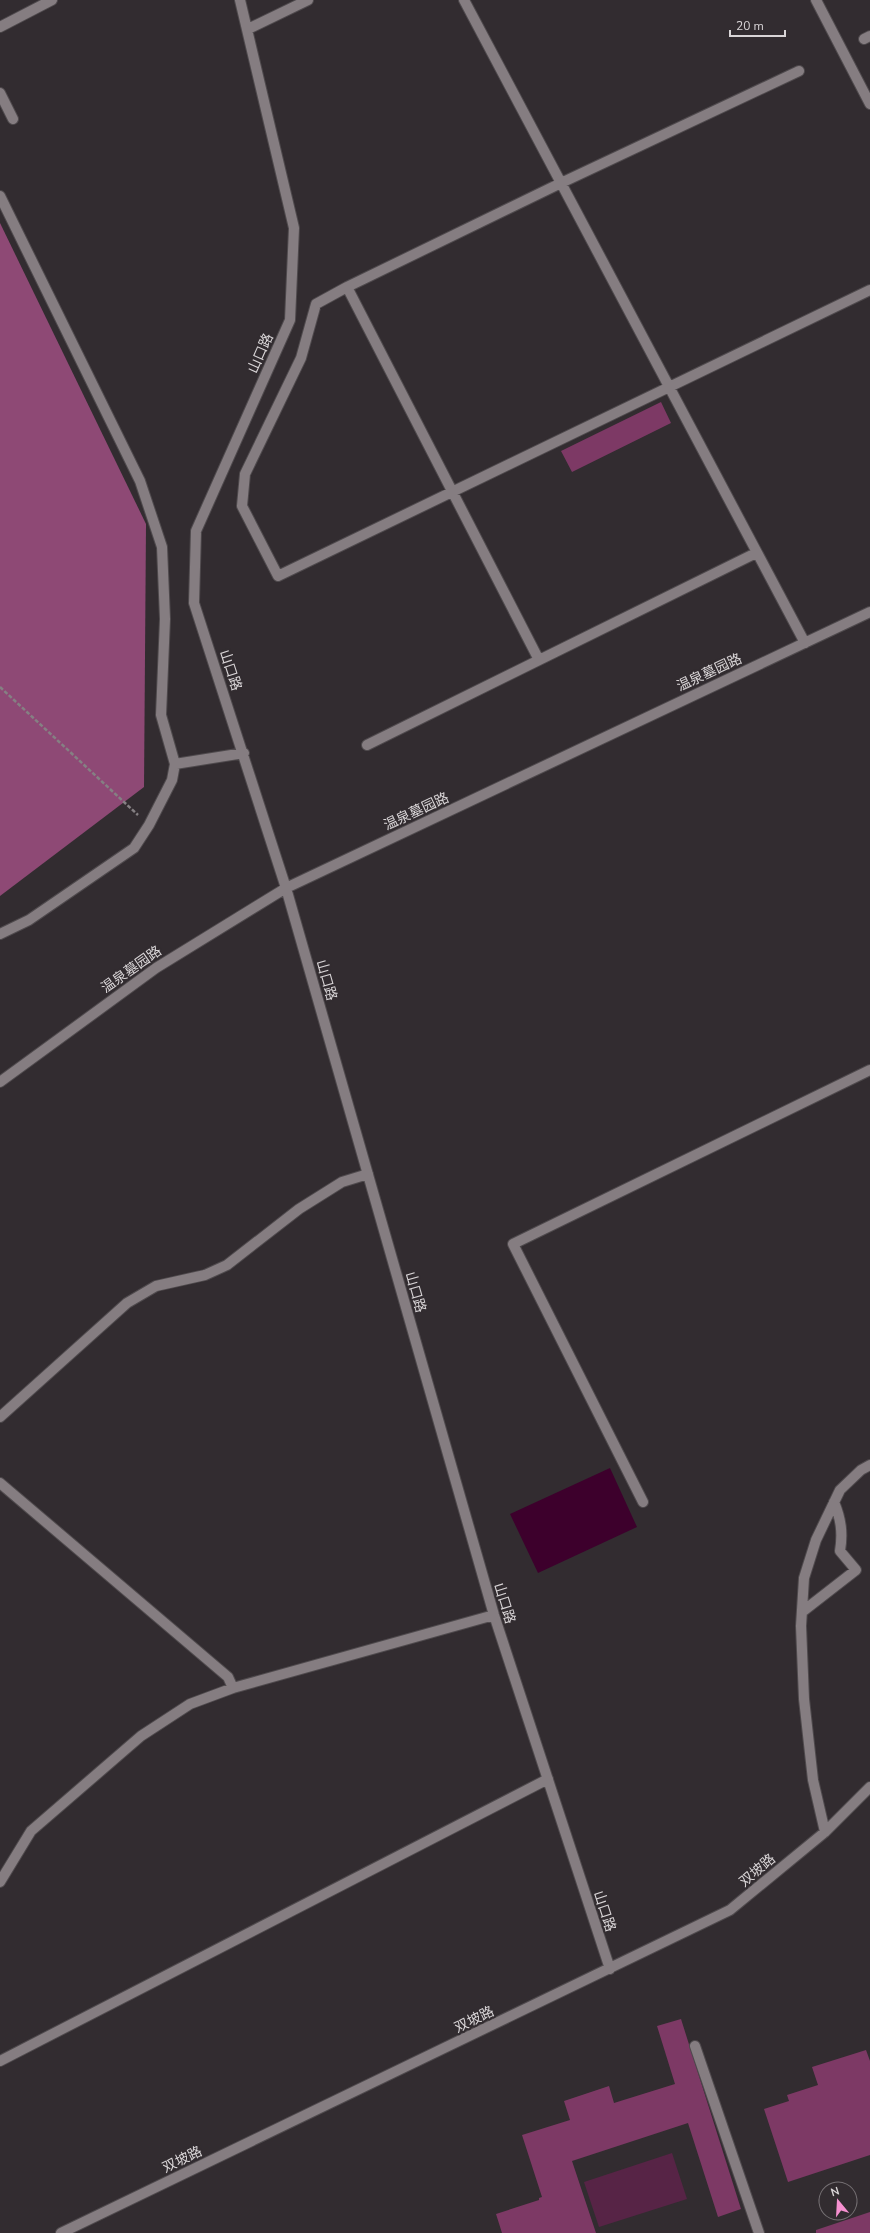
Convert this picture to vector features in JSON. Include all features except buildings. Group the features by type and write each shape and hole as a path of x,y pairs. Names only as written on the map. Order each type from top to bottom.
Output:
{"street":[{"path":"0,27 52,0"},
{"name":"山口路","path":"240,0 294,228 290,320 196,531 194,603 244,753 286,888 494,1615 610,1969"},
{"path":"248,29 308,0"},
{"path":"464,0 805,643"},
{"path":"816,0 870,104"},
{"path":"799,71 560,183 347,287 316,304 301,358 245,474 242,506 278,576 870,290"},
{"path":"0,93 13,119"},
{"path":"0,196 140,481 162,547 165,619 161,715 175,764 172,780 149,825 134,848 29,920 0,934"},
{"path":"347,287 539,660"},
{"path":"367,745 756,553"},
{"name":"温泉墓园路","path":"0,1082 156,968 286,888 870,612"},
{"path":"175,764 244,753"},
{"path":"644,1502 513,1244 870,1070"},
{"path":"0,1417 127,1303 156,1286 205,1276 227,1265 299,1209 342,1182 368,1174"},
{"path":"825,1832 812,1773 804,1700 802,1612 804,1578 816,1540 840,1490 860,1470 870,1465"},
{"path":"0,1483 228,1677 233,1688"},
{"path":"802,1612 856,1570 840,1551 842,1534 840,1516 834,1502"},
{"path":"0,1882 31,1831 141,1736 190,1704 233,1688 494,1615"},
{"path":"0,2061 548,1779"},
{"name":"双坡路","path":"61,2233 730,1910 825,1832 870,1787"},
{"path":"695,2046 759,2233"}],"path":[{"path":"0,687 149,825"}],"shaded area":[{"path":"0,223 146,524 144,787 0,896"},
{"path":"610,1468 637,1527 538,1573 510,1514"},
{"path":"672,2153 687,2199 599,2227 584,2182"}]}
